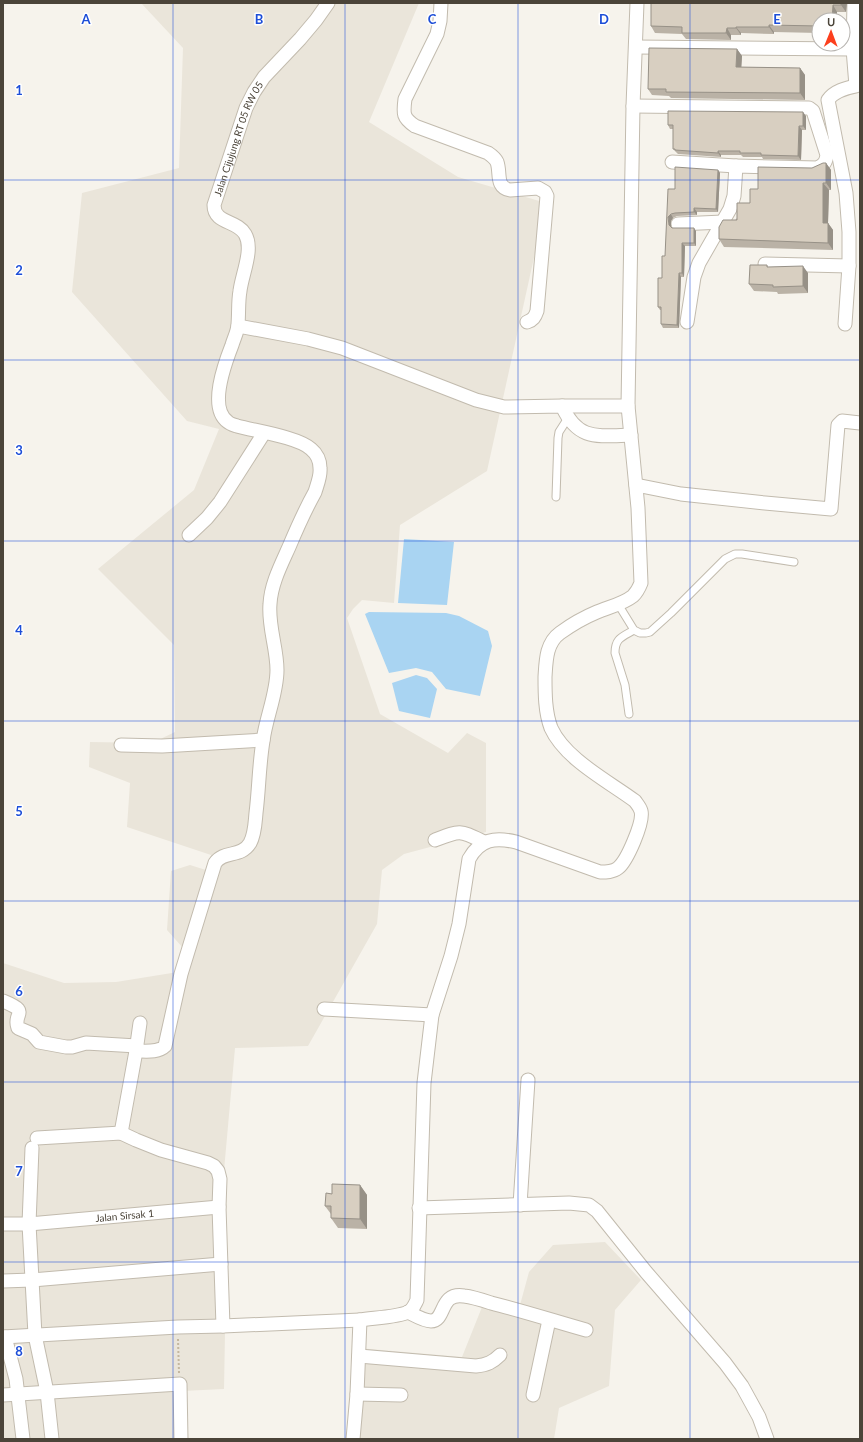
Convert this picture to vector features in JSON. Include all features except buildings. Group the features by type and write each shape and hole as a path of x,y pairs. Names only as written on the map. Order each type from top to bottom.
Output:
{"street":[{"name":"Jalan Cijujung RT 05 RW 05","path":"238,326 241,281 249,251 248,242 245,234 239,227 218,217 215,214 214,205 246,108 254,92 264,77 300,39 328,3"},
{"path":"441,3 440,21 436,34 405,99 404,110 407,120 415,126 488,153 497,162 500,182 505,189 538,188 545,192 547,196 537,311 535,317 527,322"},
{"path":"23,1439 16,1379 4,1337 178,1327 360,1320 401,1315 414,1308 417,1300 424,1083 432,1015 451,956 459,924 469,859 473,852 484,842 505,840 516,842 600,872 610,872 618,868 624,860 640,821 642,812 635,801 592,771 570,753 559,741 551,727 545,699 546,664 548,651 553,640 560,633 570,627 634,595 641,583 636,485 628,406 633,106 637,3"},
{"path":"846,324 849,266 846,193 828,100 831,96 840,91 858,86 853,49 854,3"},
{"path":"636,47 853,49"},
{"path":"633,106 806,107 811,110 827,155 823,166 817,168 736,166 672,162"},
{"path":"687,322 694,277 699,263 723,222 734,196 736,166"},
{"path":"678,224 723,222"},
{"path":"765,264 849,266"},
{"path":"3,1002 15,1006 19,1010 17,1024 18,1028 32,1034 39,1042 69,1047 86,1043 137,1049 162,1049 165,1046 181,974 215,863 223,856 239,853 245,849 253,834 263,740 277,670 270,618 270,603 274,584 284,556 315,492 320,468 318,457 311,448 300,442 236,426 228,422 222,415 219,406 222,375 238,326 308,338 342,348 489,404 504,407 628,406"},
{"path":"562,406 568,418 584,433 606,436 631,435"},
{"path":"636,485 681,494 712,498 831,509 838,425 842,421 860,423"},
{"path":"189,535 207,518 220,502 264,433"},
{"path":"121,745 162,746 263,740"},
{"path":"435,840 460,832 484,842"},
{"path":"324,1009 432,1015"},
{"path":"121,1133 137,1049 140,1023"},
{"path":"520,1205 528,1080"},
{"path":"52,1439 47,1392 35,1335 30,1224 35,1143 121,1133 161,1150 214,1166 218,1171 220,1179 219,1207 223,1326"},
{"path":"419,1208 580,1203 589,1205 597,1211 646,1272 725,1363 742,1386 759,1417 767,1439"},
{"name":"Jalan Sirsak 1","path":"3,1224 30,1224 219,1207"},
{"path":"3,1281 32,1280 221,1264"},
{"path":"408,1312 430,1321 435,1320 440,1316 446,1302 451,1298 464,1296 516,1309 586,1330"},
{"path":"353,1439 357,1394 360,1320"},
{"path":"533,1395 549,1320"},
{"path":"359,1356 476,1366 485,1365 500,1355"},
{"path":"3,1395 180,1384 181,1439"},
{"path":"357,1394 401,1396"}],"lane":[{"path":"556,497 558,438 559,432 568,418"},
{"path":"618,604 634,630 646,634 650,632 730,556 742,554 794,562"},
{"path":"629,714 626,692 615,653 615,646 618,639 634,630"}],"path":[{"path":"178,1327 180,1384"}],"shaded area":[{"path":"141,3 419,3 369,122 458,177 546,203 487,471 400,525 394,603 362,600 347,618 380,714 448,753 467,733 486,743 486,832 404,854 382,870 377,924 308,1046 235,1048 221,1204 229,1328 225,1333 224,1389 182,1391 182,1439 3,1439 3,963 64,983 116,982 178,972 183,948 167,930 171,871 190,865 209,871 211,855 127,827 130,783 89,767 90,742 152,743 175,732 174,645 98,569 194,490 219,429 187,421 72,292 82,193 179,168 183,48"},
{"path":"605,1242 641,1280 615,1310 609,1386 559,1408 554,1439 350,1439 358,1348 462,1357 486,1297 520,1305 529,1272 553,1245"}],"water":[{"path":"404,539 454,542 447,605 398,603"},
{"path":"369,612 446,613 459,616 488,631 492,646 480,696 446,689 432,672 416,668 389,673 365,614"},
{"path":"416,675 427,678 437,689 430,718 399,711 392,683"}]}
